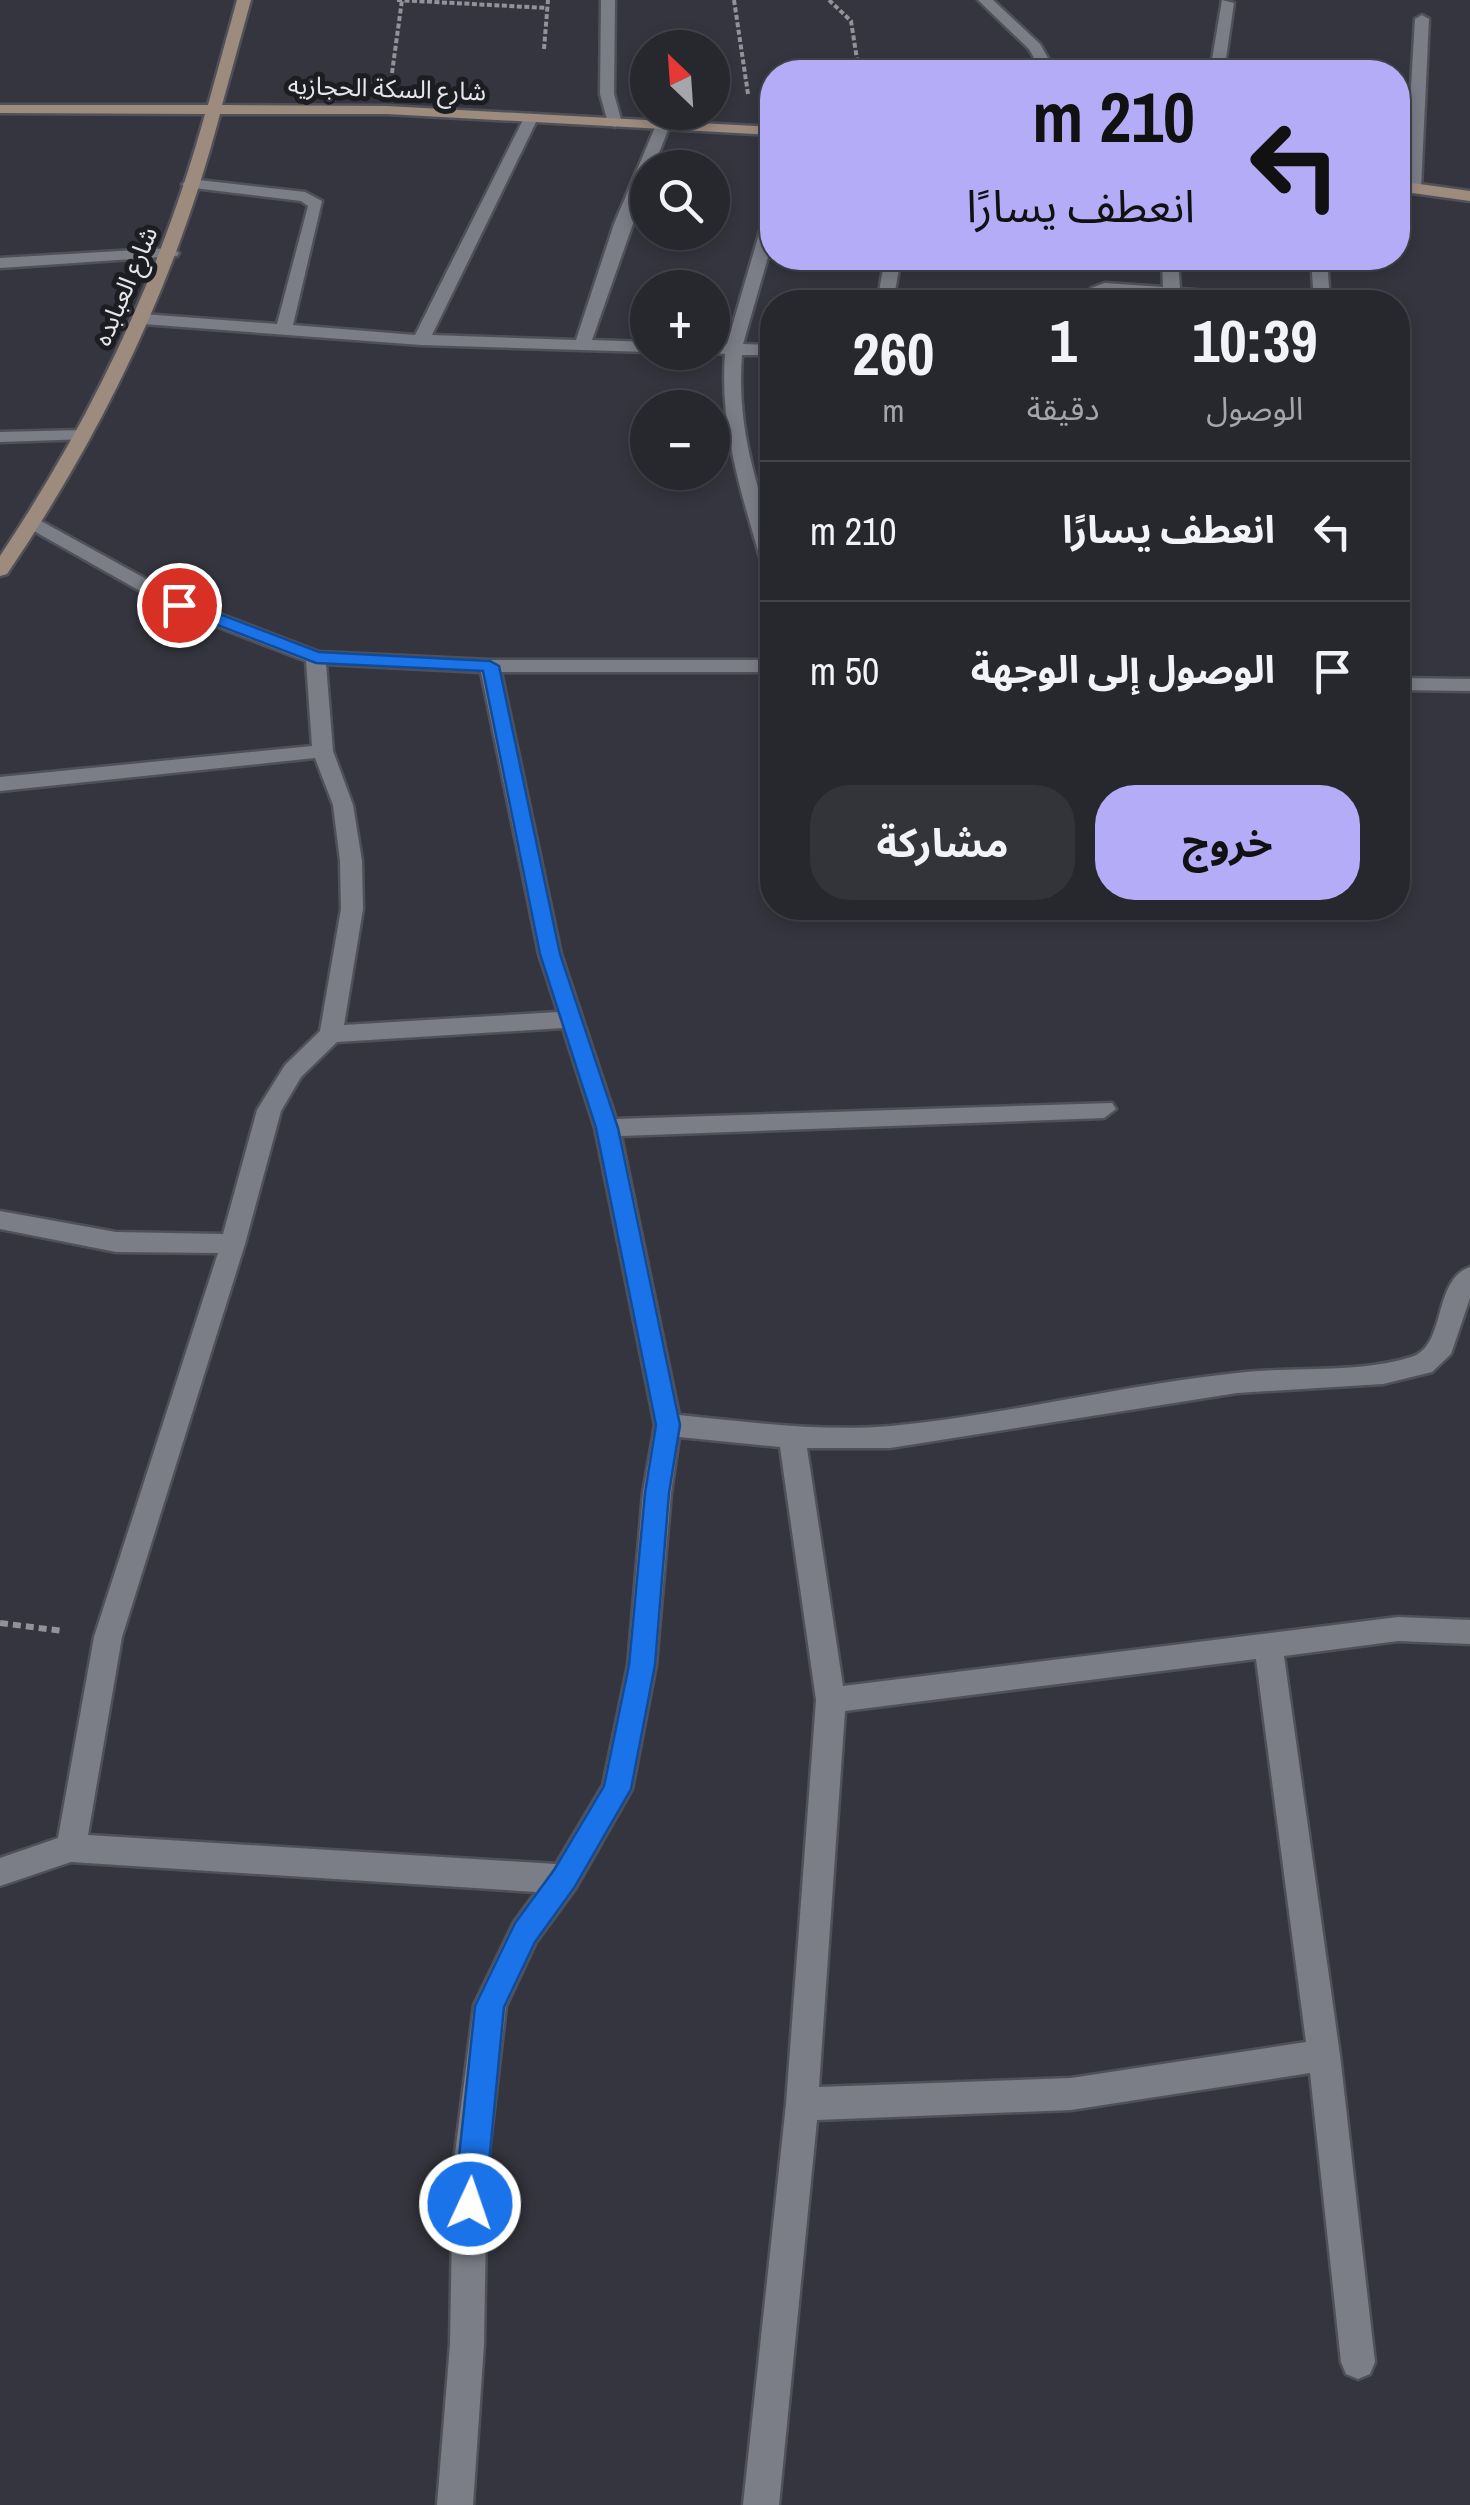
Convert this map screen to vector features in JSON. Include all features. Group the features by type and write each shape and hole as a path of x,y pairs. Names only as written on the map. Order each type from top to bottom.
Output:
{"street":[{"name":"شارع العبابده","path":"0,570 82,435 143,319 170,253 244,0"},
{"path":"608,0 607,94 615,122"},
{"path":"984,0 1035,47 1042,60"},
{"path":"1219,60 1227,3"},
{"path":"1410,137 1422,18"},
{"name":"شارع السكة الحجازيه","path":"0,109 388,110 630,123"},
{"path":"420,340 531,118"},
{"name":"شارع السكة الحجازيه","path":"730,129 760,130"},
{"path":"582,346 622,224 661,130"},
{"path":"190,184 305,197 316,204 284,329"},
{"path":"1410,188 1470,196"},
{"path":"0,263 170,253"},
{"path":"760,270 734,350 734,402 746,476 760,526"},
{"path":"143,319 420,340 630,347"},
{"path":"730,350 760,350"},
{"path":"0,436 82,435"},
{"path":"32,522 179,605 316,658 490,666 760,666"},
{"path":"71,1848 108,1637 233,1244 269,1110 292,1071 331,1034 352,909 351,861 343,805 323,751 316,658"},
{"path":"455,2505 468,2344 470,2169 490,2006 525,1932 564,1879 617,1789 642,1665 657,1493 668,1425 607,1128 540,910 490,666"},
{"path":"1410,684 1470,686"},
{"path":"0,784 323,751"},
{"path":"331,1034 571,1019"},
{"path":"607,1128 1104,1109"},
{"path":"0,1220 116,1242 233,1244"},
{"path":"668,1425 792,1437 890,1437 1237,1383 1383,1374 1424,1365 1438,1354 1456,1298 1470,1277"},
{"path":"761,2505 802,2104 831,1700 792,1437"},
{"path":"831,1700 1398,1629 1470,1632"},
{"path":"1268,1645 1324,2055 1358,2362"},
{"path":"0,1872 71,1848 564,1879"},
{"path":"802,2104 1071,2094 1324,2055"}],"path":[{"path":"388,110 400,0 548,8"},
{"path":"544,49 548,0"},
{"path":"734,0 753,130"},
{"path":"829,0 851,21 857,60"},
{"path":"0,1623 108,1637"}],"route":[{"path":"179,605 316,658 373,664 490,666 550,954 607,1128 668,1425 657,1493 642,1665 617,1789 564,1879 525,1932 490,2006 470,2169 470,2204"}]}
